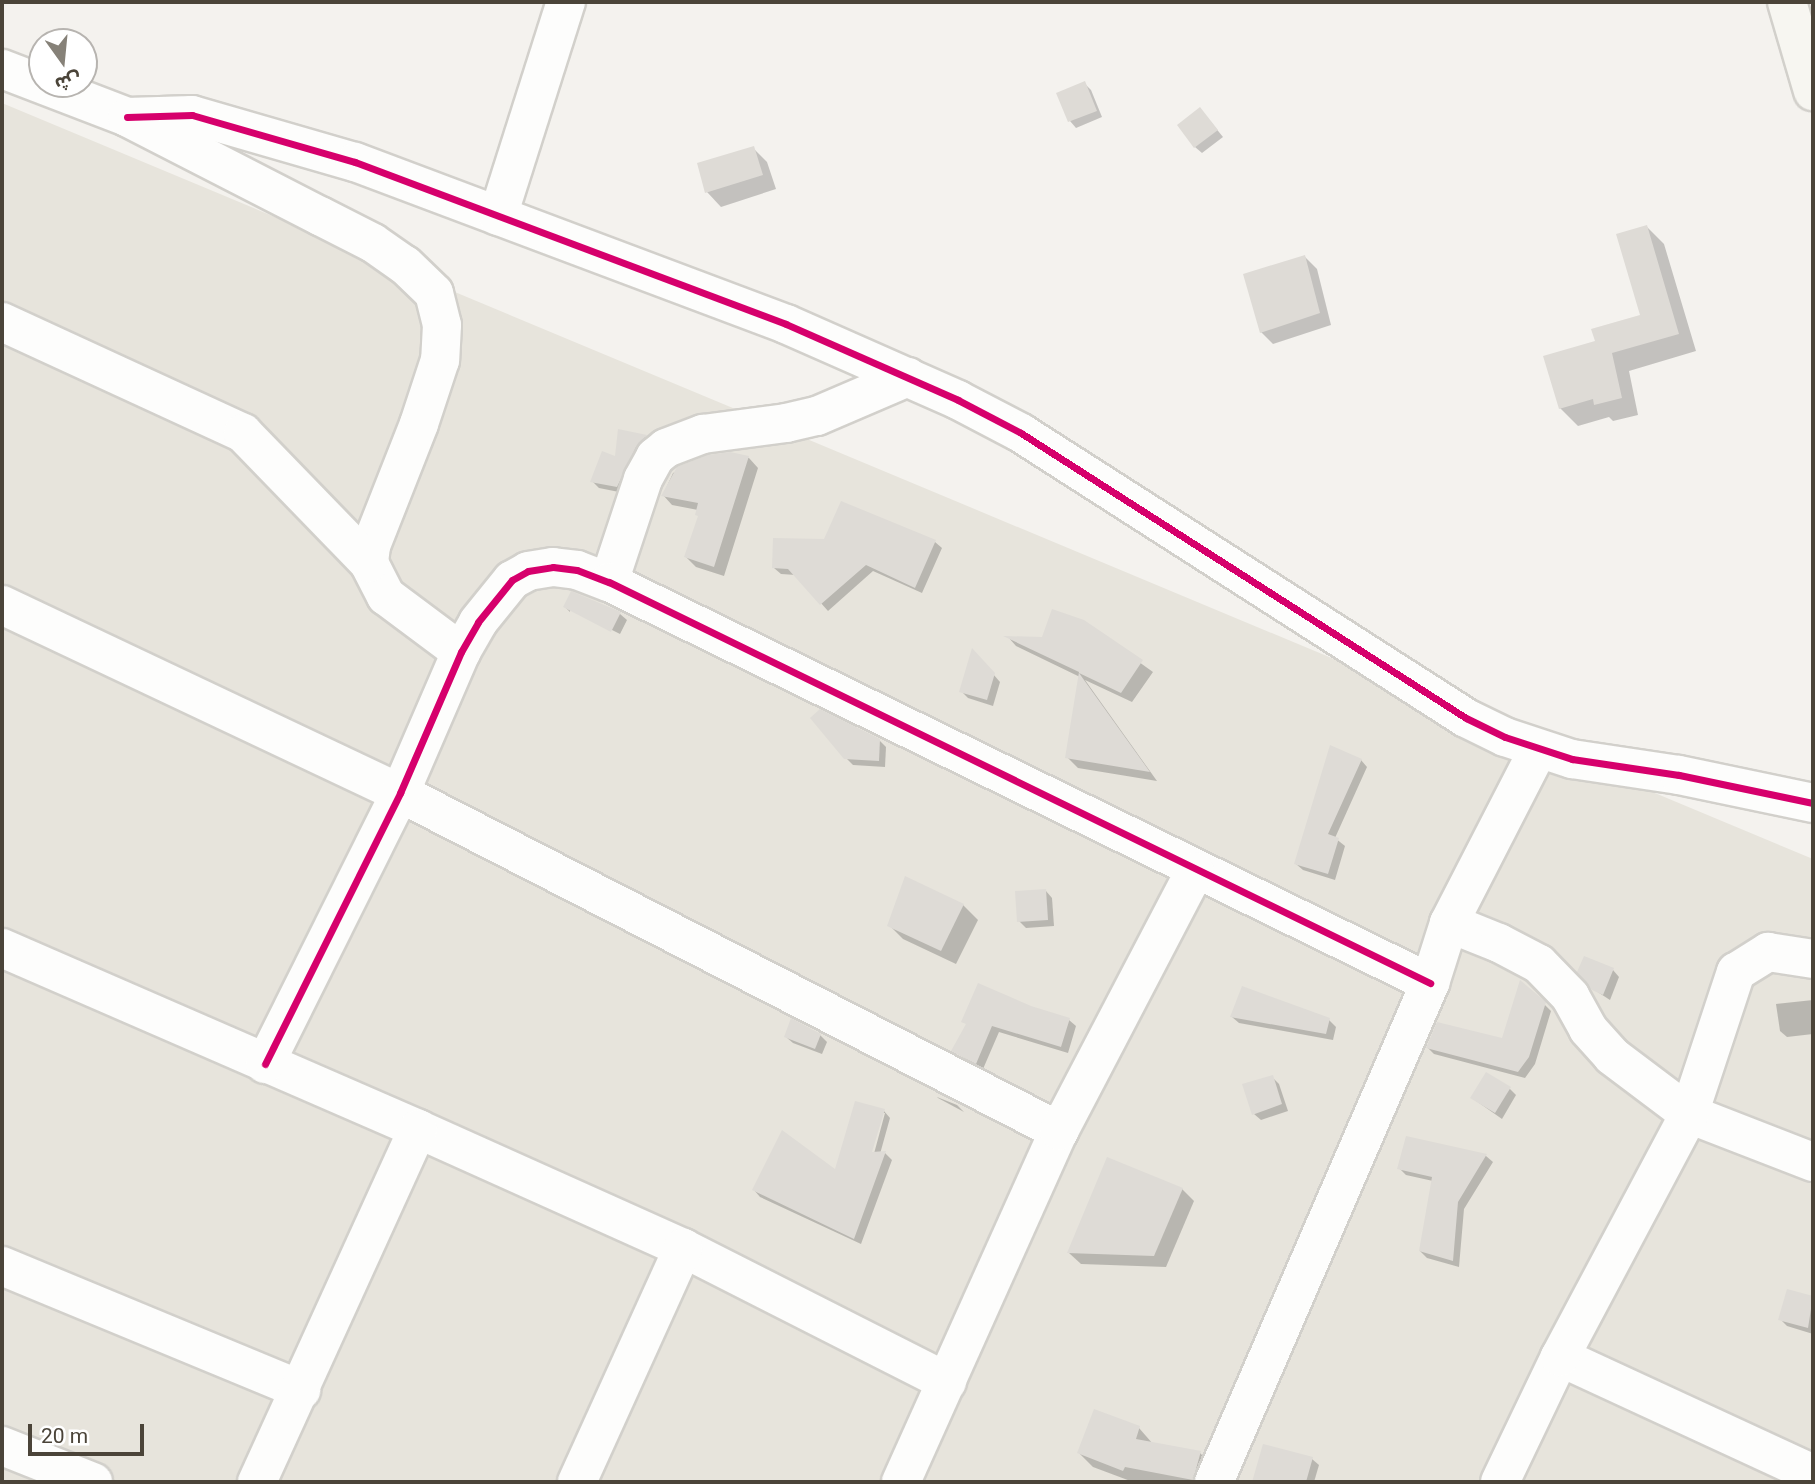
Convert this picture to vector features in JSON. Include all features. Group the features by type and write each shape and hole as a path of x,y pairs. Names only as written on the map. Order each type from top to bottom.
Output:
{"main road":[{"path":"1787,2 1813,91"}],"street":[{"path":"498,216 566,2"},
{"path":"2,69 127,117 373,243 405,265 434,293 442,325 440,360 419,424 371,546 369,563"},
{"path":"127,117 192,115 256,131 355,162 786,324 969,405 1072,465 1466,718 1538,750 1572,759 1743,787 1813,803"},
{"path":"2,322 243,433 369,563 386,596 461,652"},
{"path":"609,582 643,479 655,457 666,447 703,434 817,416 908,377"},
{"path":"265,1064 400,793 461,652 496,596 512,580 527,571 553,567 577,570 609,582 1195,871 1430,983"},
{"path":"2,606 400,793 1059,1131"},
{"path":"1214,1482 1430,983 1449,923 1538,750"},
{"path":"901,1482 1059,1131 1195,871"},
{"path":"1449,923 1499,943 1539,964 1570,996 1588,1028 1612,1056 1689,1114 1813,1162"},
{"path":"2,948 418,1129 682,1248 947,1382"},
{"path":"1500,1482 1560,1357 1689,1114 1736,972 1768,952 1813,959"},
{"path":"257,1482 301,1391 418,1129"},
{"path":"578,1482 682,1248"},
{"path":"2,1266 301,1391"},
{"path":"1560,1357 1813,1474"},
{"path":"2,1446 93,1482"}],"shaded area":[{"path":"2,103 1813,859 1813,1482 2,1482"}],"building":[{"path":"1085,81 1097,111 1068,122 1056,93"},
{"path":"1200,107 1218,130 1194,148 1177,125"},
{"path":"754,146 763,175 705,193 697,163"},
{"path":"1647,225 1679,334 1612,353 1622,398 1594,405 1593,399 1559,409 1543,356 1595,341 1591,329 1640,315 1616,234"},
{"path":"1305,255 1320,313 1260,333 1243,274"},
{"path":"618,429 647,435 636,447 617,487 590,482 602,451 615,456"},
{"path":"730,452 749,456 714,567 684,557 698,516 695,515 698,503 661,496 677,467 708,455"},
{"path":"841,501 936,540 915,588 866,565 820,605 788,569 772,568 773,538 824,539"},
{"path":"571,591 621,612 611,632 563,607"},
{"path":"1052,609 1084,620 1143,660 1121,693 1079,673 1150,772 1065,758 1079,672 1003,636 1042,637"},
{"path":"972,648 995,673 987,700 959,692"},
{"path":"820,709 880,739 879,761 844,759 810,718"},
{"path":"1330,745 1362,759 1328,834 1339,838 1328,874 1294,864"},
{"path":"905,876 964,904 941,951 887,926"},
{"path":"1046,889 1048,920 1017,922 1015,891"},
{"path":"1584,956 1614,968 1603,995 1592,990 1577,972"},
{"path":"1520,980 1546,1002 1529,1057 1518,1072 1426,1048 1437,1022 1502,1038"},
{"path":"978,983 1031,1006 1070,1018 1061,1047 992,1026 976,1064 951,1051 966,1024 961,1022"},
{"path":"1242,986 1330,1018 1326,1034 1230,1017"},
{"path":"791,1018 821,1034 815,1049 784,1037"},
{"path":"1486,1072 1511,1087 1495,1113 1470,1098"},
{"path":"1273,1075 1282,1104 1252,1115 1242,1084"},
{"path":"855,1101 885,1109 872,1152 886,1151 854,1239 752,1190 782,1130 835,1169"},
{"path":"1406,1136 1487,1154 1458,1202 1453,1261 1419,1251 1432,1177 1397,1169"},
{"path":"1107,1157 1183,1188 1154,1256 1067,1253"},
{"path":"1787,1289 1813,1296 1808,1328 1778,1320"},
{"path":"1094,1409 1140,1426 1136,1439 1201,1451 1193,1480 1125,1467 1123,1471 1077,1453"},
{"path":"1263,1444 1313,1457 1306,1482 1252,1482"}],"cycle path":[{"path":"127,117 192,115 355,162 786,324 958,400 1021,433 1466,718 1505,737 1572,759 1679,775 1813,803"},
{"path":"265,1064 400,793 461,652 478,622 512,580 528,571 553,567 577,570 609,582 1430,983"}]}
